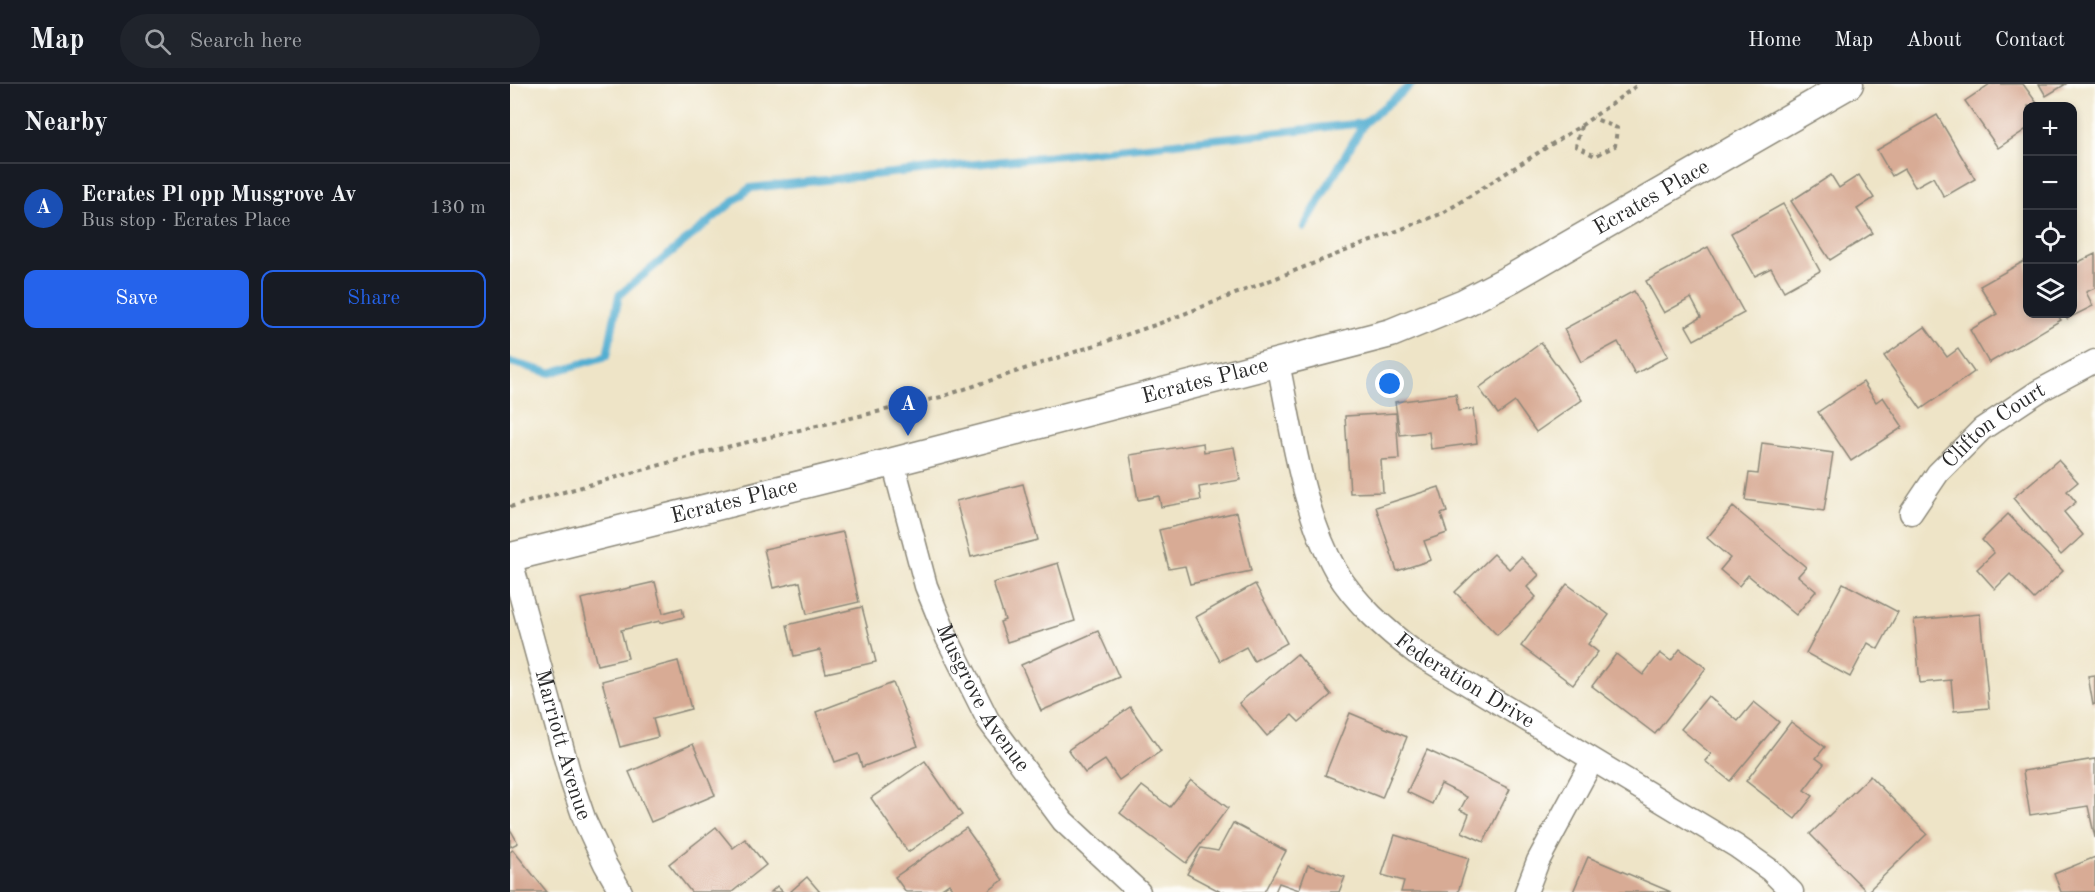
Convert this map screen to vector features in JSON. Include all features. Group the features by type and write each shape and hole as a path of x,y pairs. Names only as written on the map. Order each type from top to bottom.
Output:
{"street":[{"name":"Ecrates Place","path":"511,557 893,462 1391,333 1464,303 1512,278 1849,84"},
{"name":"Clifton Court","path":"1911,513 1938,473 1982,429 2038,392 2095,361"},
{"name":"Federation Drive","path":"1278,363 1307,498 1319,536 1337,572 1359,602 1385,629 1416,653 1736,846 1770,870 1792,892"},
{"name":"Musgrove Avenue","path":"893,462 926,586 947,638 988,720 1063,821 1139,892"},
{"name":"Marriott Avenue","path":"511,557 572,783 585,821 604,864 621,892"},
{"path":"1526,892 1538,861 1592,760"}],"path":[{"path":"510,507 714,450 941,397 1158,324 1443,213 1582,125 1640,84"},
{"path":"1582,125 1576,146 1595,156 1615,146 1617,128 1592,118"}],"building":[{"path":"1990,84 2023,84 2036,102 2023,102 2023,131 1998,148 1965,101"},
{"path":"2039,84 2066,84 2046,96"},
{"path":"1937,115 1975,179 1944,197 1933,177 1915,187 1904,169 1892,176 1877,150"},
{"path":"1831,175 1839,188 1859,175 1874,198 1857,209 1873,233 1830,260 1791,201"},
{"path":"1783,204 1820,271 1784,291 1771,268 1755,276 1731,233"},
{"path":"1708,247 1744,313 1694,340 1686,326 1701,317 1691,298 1664,313 1646,281"},
{"path":"2095,254 2095,288 2086,292 2093,306 2077,314 2077,264"},
{"path":"2023,262 2023,318 2060,318 2061,320 1989,363 1970,330 1997,314 1980,286"},
{"path":"1634,291 1668,356 1635,374 1618,342 1581,362 1564,329"},
{"path":"1925,327 1947,357 1958,349 1974,372 1921,409 1884,356"},
{"path":"1541,343 1582,400 1536,432 1515,402 1498,414 1479,388"},
{"path":"1863,382 1876,402 1883,397 1903,427 1851,461 1818,412"},
{"path":"1456,394 1458,411 1473,409 1477,443 1431,449 1429,432 1400,435 1395,402"},
{"path":"1396,413 1399,459 1381,460 1383,492 1350,493 1345,416"},
{"path":"1203,443 1204,452 1234,447 1240,480 1199,487 1201,500 1161,507 1159,496 1138,500 1130,455"},
{"path":"1762,443 1833,453 1824,511 1745,500 1749,473 1758,474"},
{"path":"2058,460 2078,482 2067,491 2076,502 2064,512 2083,535 2061,555 2013,498"},
{"path":"1023,484 1038,540 971,557 956,501"},
{"path":"1439,487 1447,512 1441,514 1447,533 1424,541 1431,560 1397,571 1376,507"},
{"path":"1733,507 1806,567 1798,576 1816,591 1796,615 1748,575 1739,586 1720,570 1730,558 1707,538"},
{"path":"1237,512 1251,571 1190,584 1185,566 1169,569 1159,530"},
{"path":"2008,514 2063,571 2034,599 2010,574 1995,589 1977,569 1994,553 1982,540"},
{"path":"843,532 859,602 807,614 800,582 773,588 764,549"},
{"path":"1494,554 1509,569 1521,557 1539,575 1527,587 1536,597 1497,635 1455,592"},
{"path":"1058,563 1075,621 1007,642 1000,622 1005,620 993,583"},
{"path":"655,582 663,613 682,608 684,617 621,630 628,658 597,665 581,599"},
{"path":"1843,583 1898,612 1878,649 1868,643 1850,677 1806,653"},
{"path":"1255,584 1287,643 1254,661 1246,647 1220,661 1196,617"},
{"path":"1567,584 1609,615 1588,644 1598,652 1573,685 1521,646"},
{"path":"862,607 876,662 826,673 820,650 794,656 787,625"},
{"path":"1980,614 1989,708 1954,711 1951,680 1920,683 1914,620"},
{"path":"1098,631 1119,677 1041,711 1021,665"},
{"path":"1680,649 1706,668 1655,734 1592,686 1616,654 1643,675 1660,653 1671,661"},
{"path":"1297,654 1331,695 1299,722 1292,715 1267,736 1239,703"},
{"path":"678,661 691,709 653,719 658,737 620,747 602,681"},
{"path":"2095,675 2095,704 2093,705 2088,676"},
{"path":"893,683 918,746 862,767 858,754 835,762 816,712"},
{"path":"1708,696 1738,721 1754,702 1779,722 1730,781 1705,761 1711,754 1681,729"},
{"path":"1130,707 1161,751 1119,780 1105,760 1085,773 1068,750"},
{"path":"1350,713 1407,737 1382,798 1325,775"},
{"path":"1791,722 1825,747 1816,758 1824,764 1804,790 1813,796 1795,819 1746,781"},
{"path":"693,744 715,795 651,822 629,772"},
{"path":"1427,750 1510,789 1484,842 1462,832 1469,814 1460,810 1467,797 1441,784 1432,804 1407,792"},
{"path":"2095,759 2095,838 2088,806 2030,815 2023,771"},
{"path":"925,761 962,815 908,852 871,798"},
{"path":"1870,776 1927,834 1867,892 1810,834"},
{"path":"1191,780 1228,808 1186,863 1120,813 1142,786 1170,807"},
{"path":"1233,823 1286,851 1264,892 1221,892 1187,874 1201,848 1218,851"},
{"path":"716,827 733,848 745,839 766,865 732,892 691,892 669,864"},
{"path":"966,828 1003,880 987,892 955,892 949,884 937,892 906,892 895,877"},
{"path":"510,829 518,843 510,847"},
{"path":"1395,835 1469,858 1458,892 1401,892 1404,881 1382,875"},
{"path":"513,850 547,892 510,892 510,852"},
{"path":"1588,857 1671,892 1573,892"},
{"path":"2095,857 2095,892 2061,892 2054,874"},
{"path":"1308,865 1345,877 1339,892 1275,892 1279,883 1299,890"},
{"path":"807,877 820,892 790,892"},
{"path":"777,886 783,892 771,892"}],"waterway":[{"path":"510,362 550,373 607,356 619,295 750,188 1364,123 1412,84"},
{"path":"1304,227 1364,123"}],"place":[{"name":"Ecrates Pl opp Musgrove Av","path":"908,436"}]}
